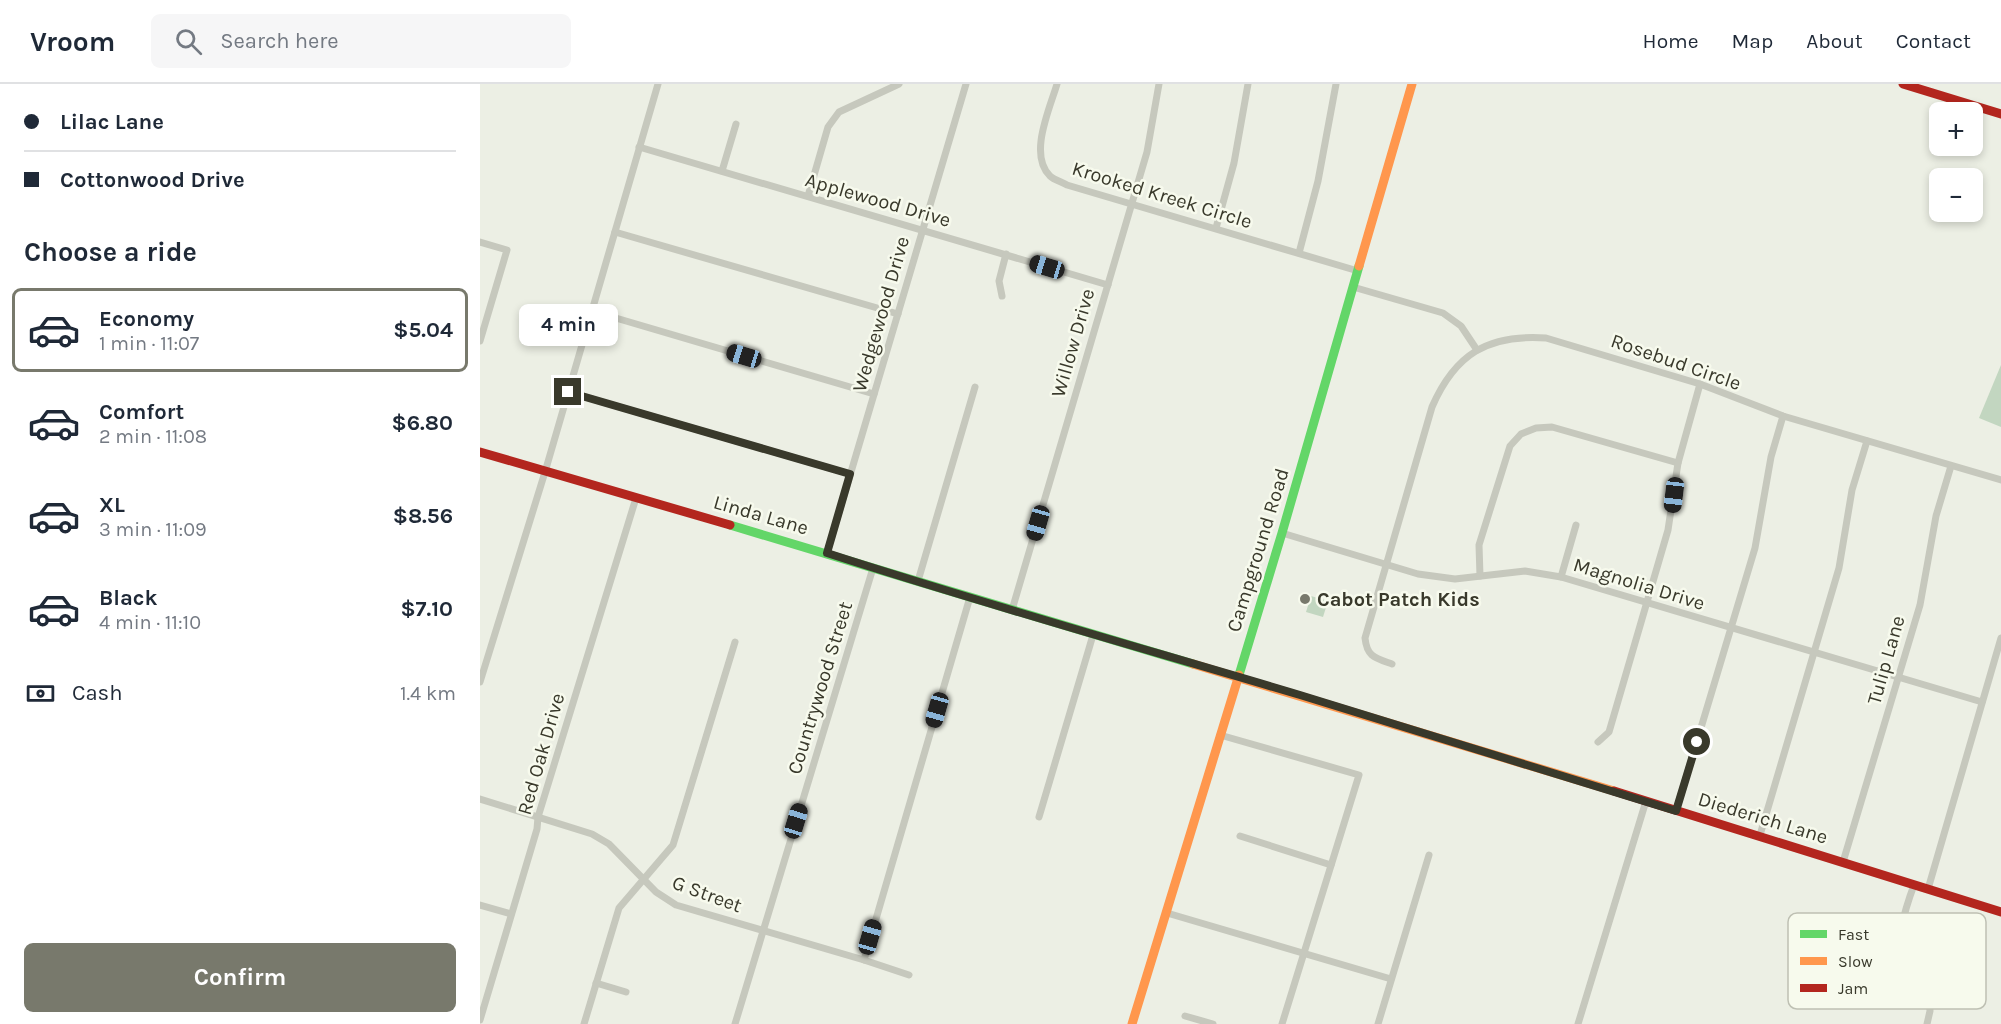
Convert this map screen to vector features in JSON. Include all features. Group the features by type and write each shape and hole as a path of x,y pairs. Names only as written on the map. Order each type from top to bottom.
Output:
{"street":[{"path":"480,682 545,472 658,84"},
{"path":"808,196 828,127 839,112 898,84"},
{"name":"Wedgewood Drive","path":"827,553 966,84"},
{"name":"Krooked Kreek Circle","path":"1057,84 1040,142 1042,163 1050,176 1067,184 1358,271"},
{"name":"Willow Drive","path":"1012,610 1147,152 1160,84"},
{"path":"1216,228 1234,163 1248,84"},
{"path":"1299,253 1318,181 1336,84"},
{"name":"Campground Road","path":"1132,1024 1282,533 1412,84"},
{"path":"1903,84 2001,114"},
{"path":"722,171 736,123"},
{"name":"Applewood Drive","path":"639,147 1108,285"},
{"path":"615,232 898,314"},
{"path":"480,242 507,250 480,341"},
{"path":"1002,296 999,281 1006,254"},
{"path":"1353,287 1443,313 1461,326 1477,350"},
{"path":"592,311 874,394"},
{"name":"Rosebud Circle","path":"1392,664 1373,657 1366,649 1365,638 1436,399 1448,375 1459,363 1477,350 1502,340 1523,336 1546,338 1700,384 1783,416 2001,480"},
{"path":"1598,741 1609,732 1668,530 1678,463 1700,384"},
{"path":"918,581 975,387"},
{"path":"568,392 850,474"},
{"path":"1676,811 1755,548 1771,457 1783,416"},
{"path":"1480,576 1479,544 1510,446 1521,434 1536,428 1552,427 1678,463"},
{"path":"1760,835 1839,568 1852,490 1867,441"},
{"name":"Linda Lane","path":"480,452 827,553 1238,678"},
{"name":"Tulip Lane","path":"1843,862 1920,605 1936,516 1951,466"},
{"name":"Red Oak Drive","path":"480,1020 537,829 538,817 636,498"},
{"path":"1561,577 1576,525"},
{"name":"Magnolia Drive","path":"1282,533 1437,578 1455,579 1525,571 1561,577 1982,702"},
{"name":"Countrywood Street","path":"735,1024 873,568"},
{"path":"864,960 970,597"},
{"path":"1039,817 1093,635"},
{"path":"1928,890 2001,638"},
{"path":"584,1024 619,908 673,845 735,642"},
{"name":"Diederich Lane","path":"1238,678 1760,835 2001,912"},
{"path":"1221,735 1359,776 1282,1024"},
{"name":"G Street","path":"480,800 592,834 609,844 656,892 676,905 909,975"},
{"path":"1578,1024 1646,801"},
{"path":"1240,836 1331,865"},
{"path":"1378,1024 1429,855"},
{"path":"1904,913 1914,885"},
{"path":"480,905 511,914"},
{"path":"1167,913 1391,980"},
{"path":"596,983 626,992"},
{"path":"1927,1024 1930,1009"},
{"path":"1185,1016 1213,1024"}],"green space":[{"path":"2001,365 2001,427 1979,418"},
{"path":"1311,596 1328,601 1323,617 1306,612"}],"traffic: fast":[{"path":"1239,675 1359,266"},
{"path":"730,525 1193,664"}],"traffic: slow":[{"path":"1359,266 1412,84"},
{"path":"1193,664 1614,791"},
{"path":"1132,1024 1239,675"}],"traffic: jam":[{"path":"1903,84 2001,114"},
{"path":"480,452 730,525"},
{"path":"1614,791 2001,912"}],"place":[{"name":"Cabot Patch Kids","path":"1305,599"}],"route":[{"path":"568,392 850,474 827,553 873,568 1297,694 1676,811 1697,742"}]}
